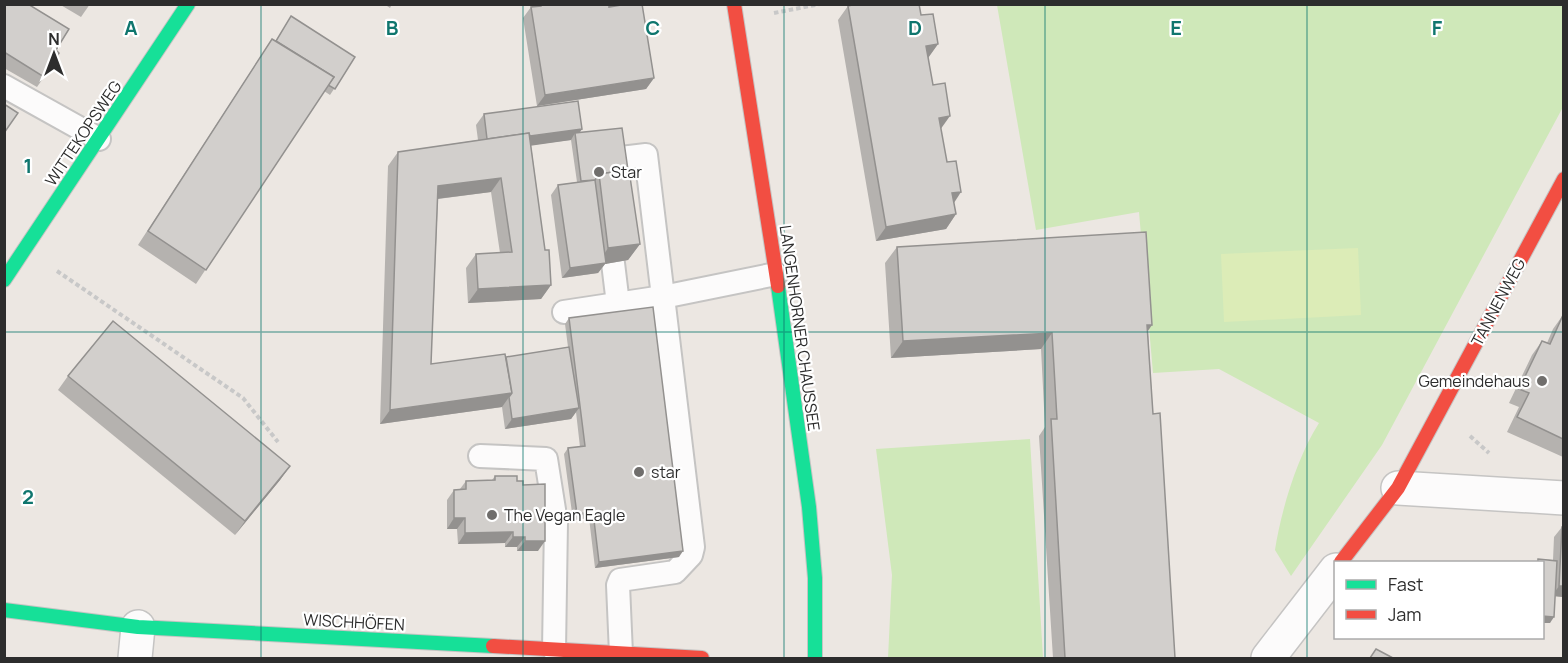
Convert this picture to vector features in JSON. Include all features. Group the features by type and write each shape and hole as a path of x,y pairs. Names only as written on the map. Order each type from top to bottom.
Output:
{"street":[{"name":"WITTEKOPSWEG","path":"4,280 189,4"},
{"name":"LANGENHORNER CHAUSSEE","path":"734,4 809,507 814,578 815,658"},
{"name":"TANNENWEG","path":"1342,561 1398,488 1563,179"},
{"path":"1398,488 1563,498"},
{"path":"1268,658 1334,571"},
{"name":"WISCHHÖFEN","path":"4,610 136,643 554,650 702,658"}],"lane":[{"path":"4,86 99,139"},
{"path":"621,158 646,155 693,547 691,555 675,572 620,580 618,585 621,654"},
{"path":"613,263 618,304"},
{"path":"564,312 663,297 776,274"},
{"path":"480,456 546,459 556,522 554,650"}],"path":[{"path":"736,19 820,4"},
{"path":"25,249 243,398 278,442"}],"green space":[{"path":"997,5 1563,5 1563,107 1382,445 1291,576 1275,550 1286,502 1297,468 1319,423 1219,369 1153,373 1139,212 1036,230"},
{"path":"1358,248 1361,315 1224,322 1221,254"},
{"path":"1030,439 1043,658 888,658 892,575 876,449"}],"building":[{"path":"4,4 28,4 69,29 56,50 59,53 44,77 4,52"},
{"path":"541,4 609,4 609,7 642,4 654,78 545,95 531,7 541,6"},
{"path":"919,4 921,15 933,14 938,44 926,46 933,85 945,83 950,116 939,118 947,162 956,161 961,192 952,193 956,214 886,227 848,6"},
{"path":"291,16 355,57 335,89 328,85 334,77 276,41"},
{"path":"272,39 334,77 206,270 148,231"},
{"path":"578,101 582,129 487,139 484,114"},
{"path":"4,104 18,113 4,133"},
{"name":"Star","path":"622,128 628,170 599,174 595,180 581,181 575,133"},
{"path":"529,133 545,250 549,250 551,285 478,289 476,254 512,252 501,178 438,186 431,364 505,354 512,393 390,410 398,152"},
{"path":"629,170 640,244 608,248 599,174"},
{"path":"595,180 606,263 570,268 558,185"},
{"path":"1146,232 1152,325 1147,325 1153,414 1160,413 1175,658 1065,658 1051,419 1057,419 1052,333 903,341 897,247"},
{"path":"653,307 683,551 599,562 593,512 577,514 568,448 585,446 569,318"},
{"name":"Gemeindehaus","path":"1563,315 1563,439 1517,417 1529,393 1519,389 1542,341 1550,344"},
{"path":"113,321 290,466 245,521 68,376"},
{"path":"569,347 579,408 512,419 509,397 512,393 506,357"},
{"name":"The Vegan Eagle","path":"495,476 517,476 517,481 523,481 523,485 545,484 545,541 525,541 525,537 513,537 513,532 465,533 465,518 454,518 454,490 466,489 466,481 495,480"},
{"path":"1562,527 1563,586 1559,586"},
{"path":"1538,559 1557,561 1554,617 1544,616 1544,561 1538,561"},
{"path":"1376,649 1393,658 1370,658"}],"traffic: fast":[{"path":"4,280 188,4"},
{"path":"778,286 809,507 815,578 815,658"},
{"path":"4,610 138,627 493,646"}],"traffic: jam":[{"path":"734,4 778,286"},
{"path":"1342,561 1398,488 1564,179"},
{"path":"493,646 702,658"}],"place":[{"name":"Star","path":"599,172"},
{"name":"Gemeindehaus","path":"1542,381"},
{"name":"star","path":"639,472"},
{"name":"The Vegan Eagle","path":"492,515"}]}
